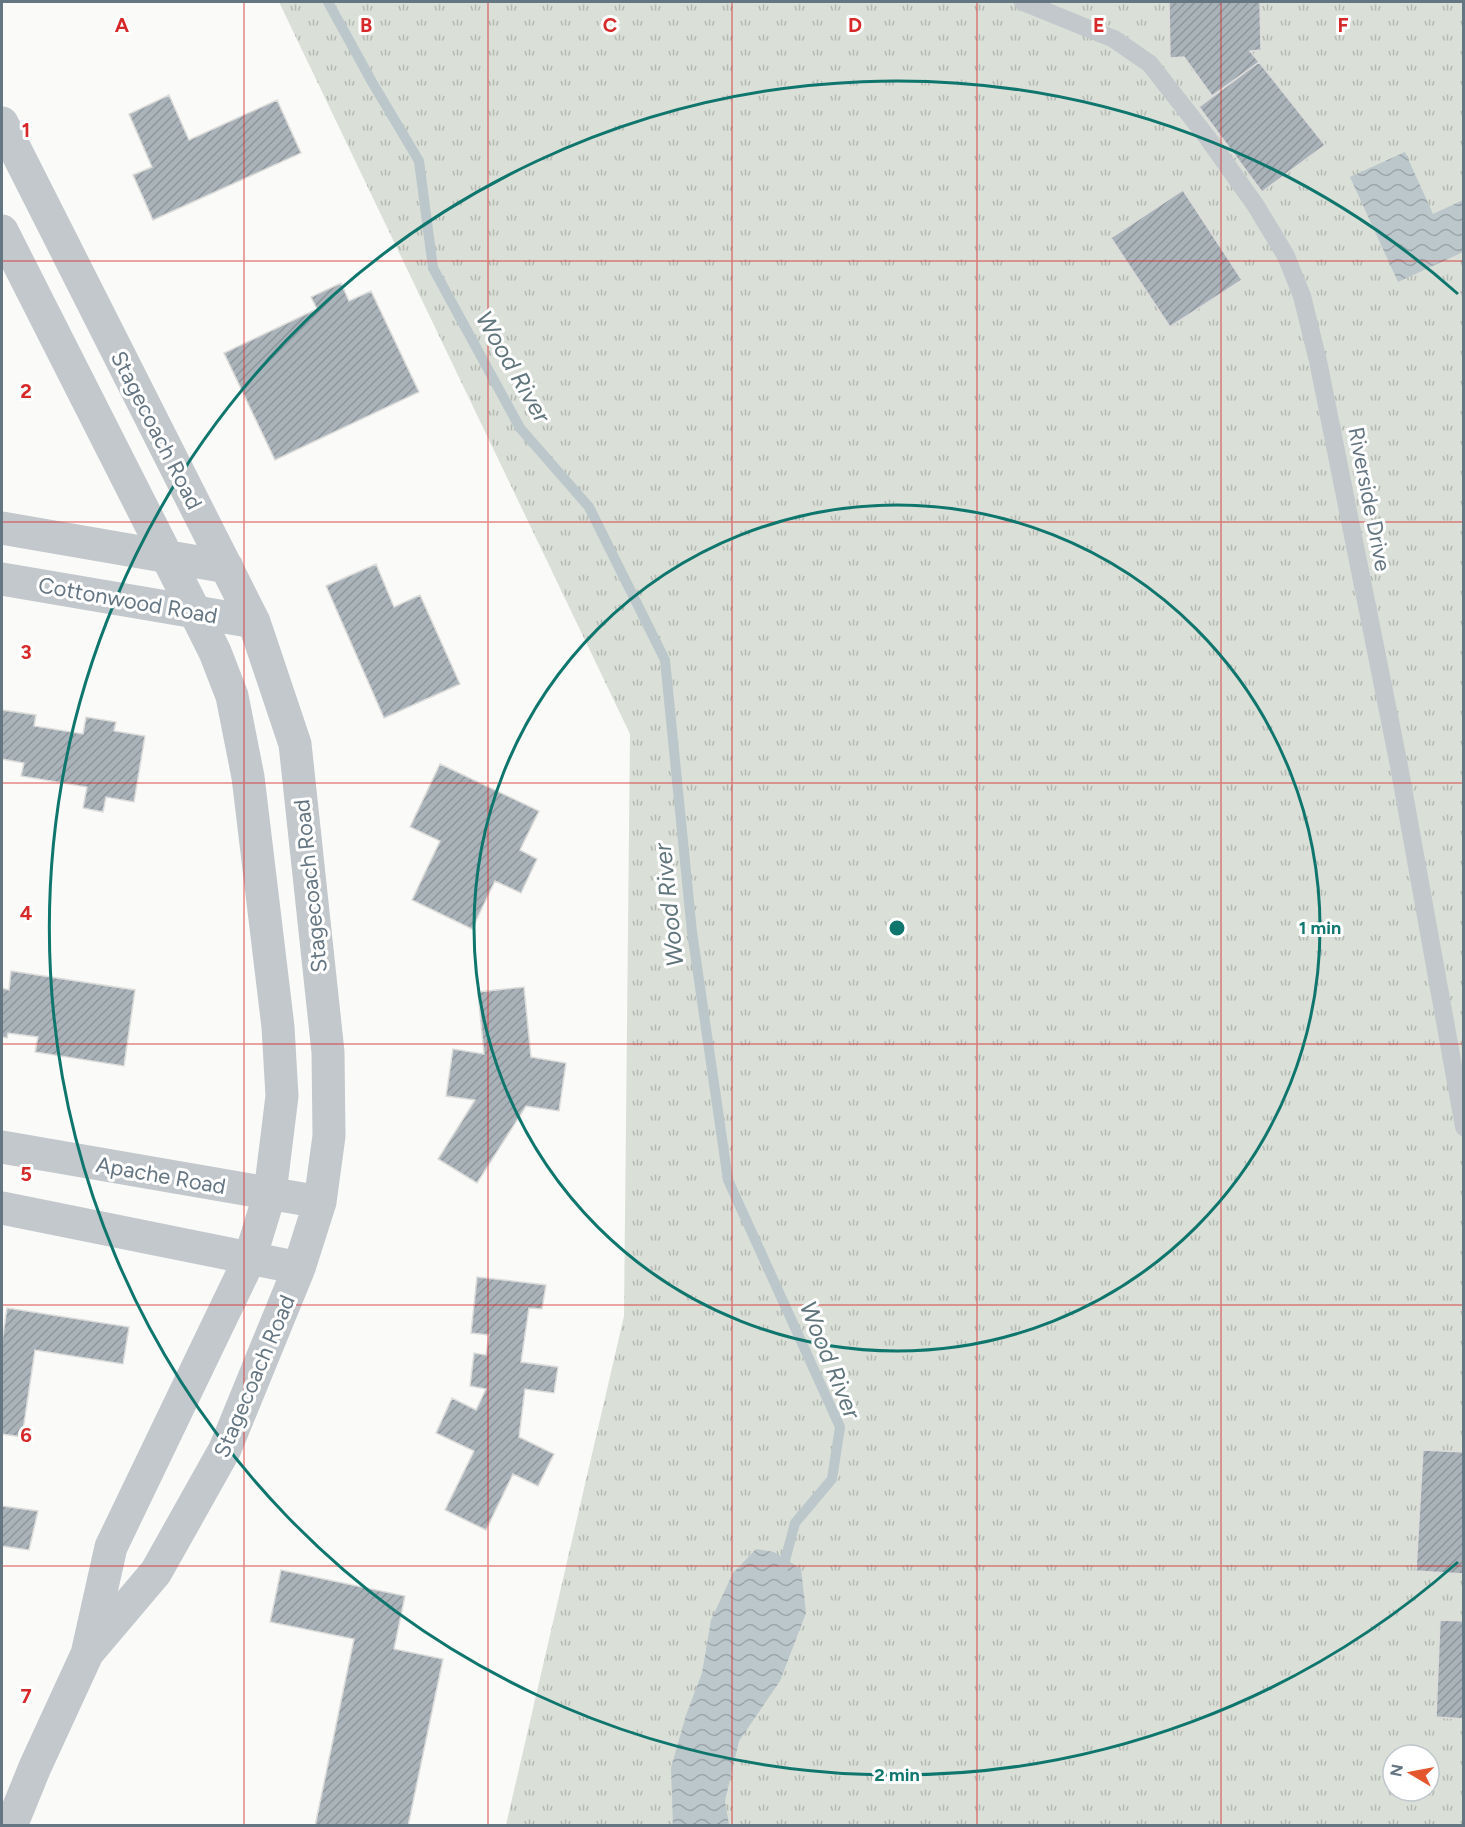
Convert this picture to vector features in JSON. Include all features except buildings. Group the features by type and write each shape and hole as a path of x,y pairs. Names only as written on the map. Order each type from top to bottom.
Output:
{"street":[{"name":"Stagecoach Road","path":"2,123 254,622 295,744 328,1052 329,1136 320,1202 299,1268 225,1449 156,1572 87,1654"},
{"name":"Stagecoach Road","path":"2,231 195,612 232,696 248,777 278,1027 282,1096 270,1193 250,1258 111,1547 87,1654 35,1767 11,1826"},
{"path":"2,528 227,567"},
{"name":"Cottonwood Road","path":"2,579 254,622"},
{"name":"Apache Road","path":"2,1148 320,1202"},
{"path":"2,1208 299,1268"}],"lane":[{"name":"Riverside Drive","path":"1023,2 1114,39 1150,64 1207,137 1256,206 1286,256 1302,296 1318,361 1399,765 1464,1127"}],"green space":[{"path":"279,2 1463,2 1463,1825 506,1825 624,1316 630,734"}],"water":[{"path":"1405,152 1433,214 1463,200 1463,252 1398,282 1350,177"},
{"path":"756,1549 774,1552 801,1569 806,1613 780,1681 739,1741 725,1801 729,1825 673,1825 671,1768 686,1715 702,1673 711,1620 733,1573"}],"waterway":[{"name":"Wood River","path":"328,2 419,161 433,268 520,428 589,507 665,660 692,932 728,1180 840,1427 832,1479 795,1523 782,1572"}]}
